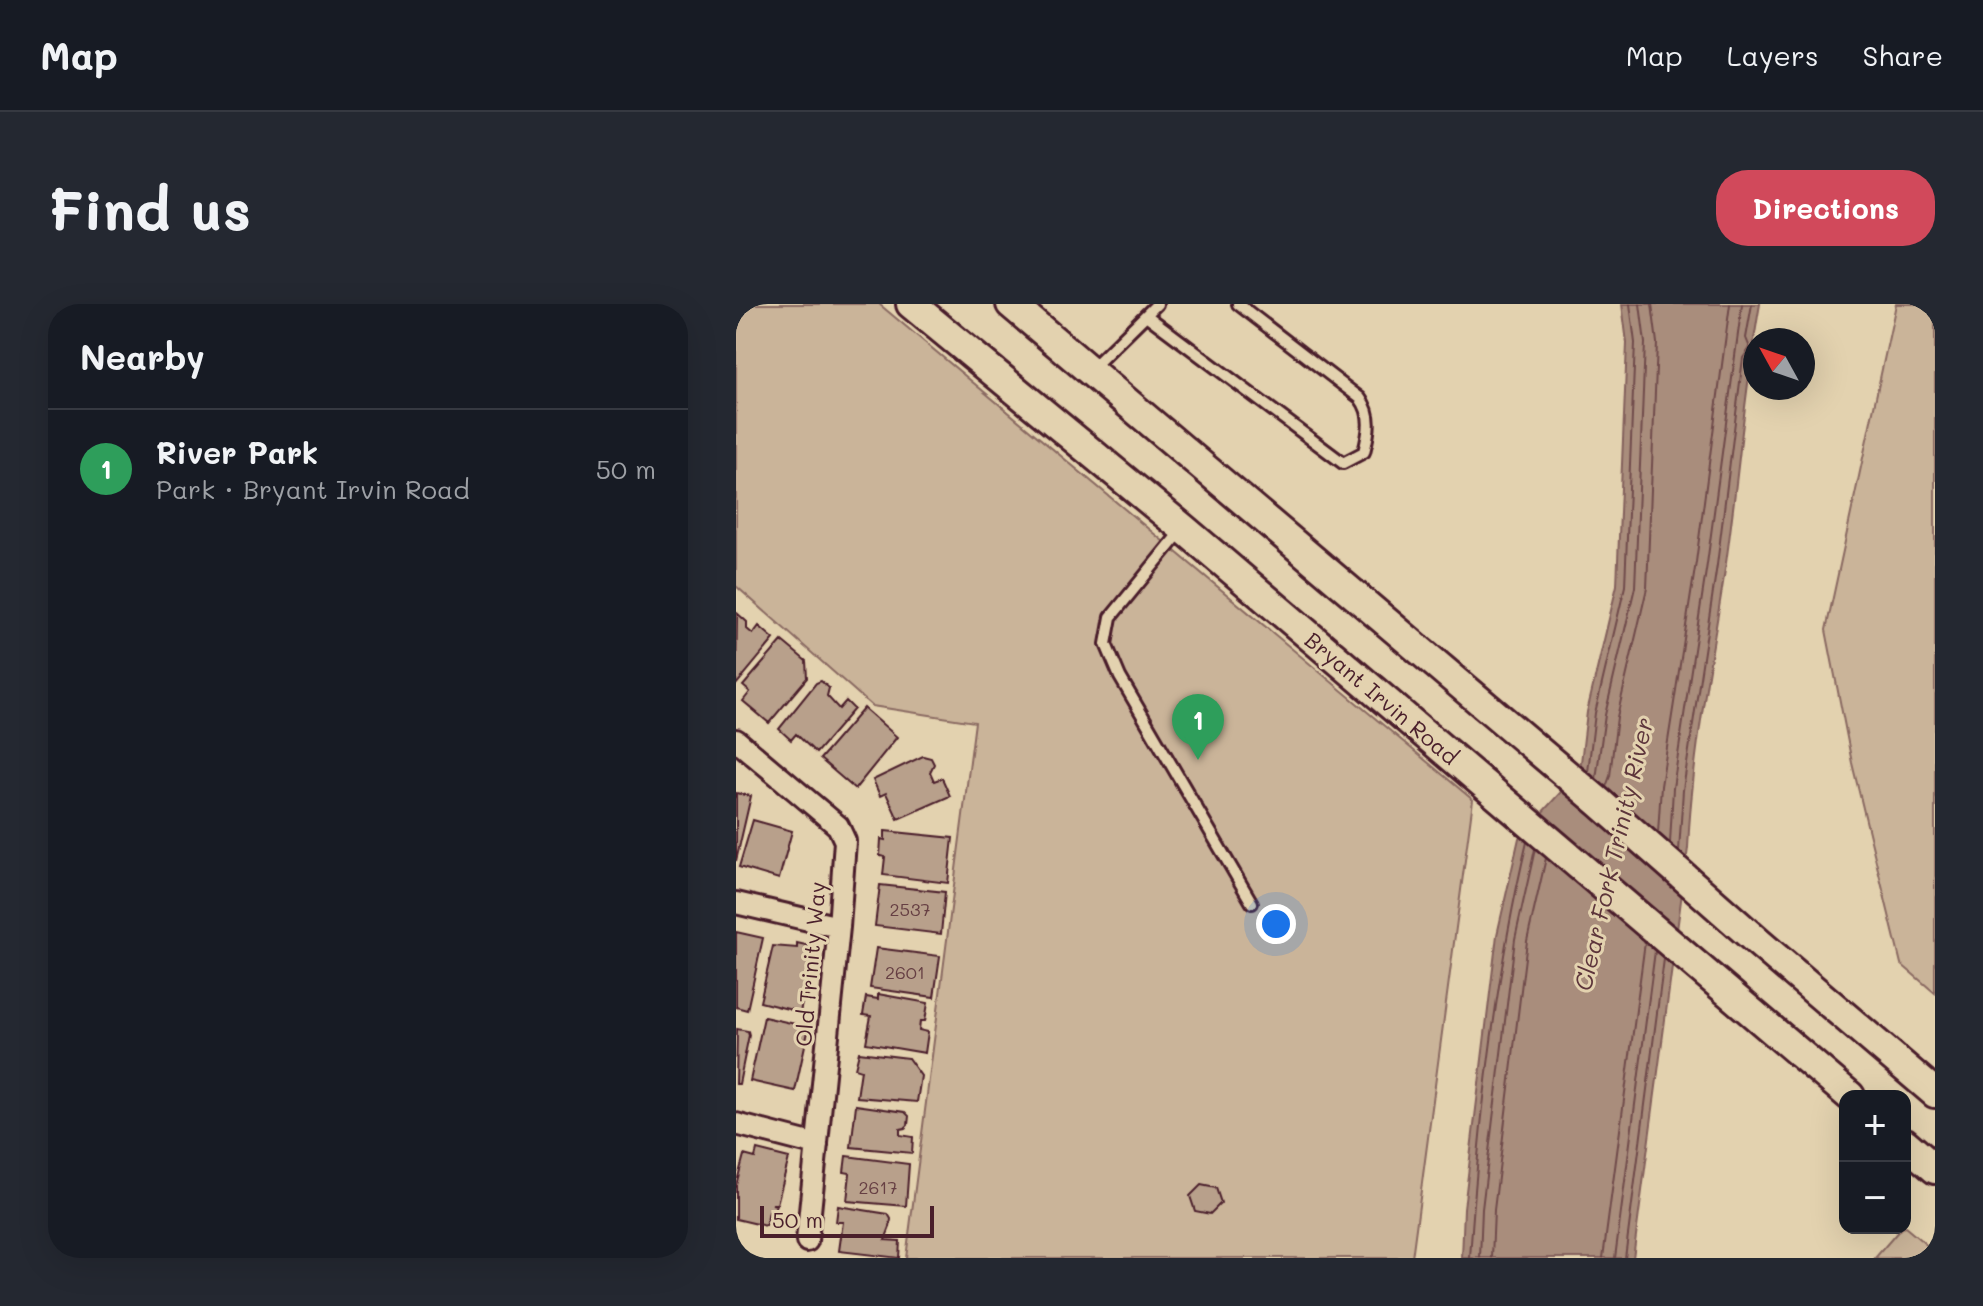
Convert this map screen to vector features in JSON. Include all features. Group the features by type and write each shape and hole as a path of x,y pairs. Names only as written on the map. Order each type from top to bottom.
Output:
{"main road":[{"name":"Bryant Irvin Road","path":"911,304 1184,529 1843,1090"},
{"path":"1011,304 1599,802 1935,1093"},
{"path":"1911,1148 1935,1169"}],"street":[{"name":"Old Trinity Way","path":"736,740 838,826 845,841 807,1241"},
{"path":"736,903 839,927"},
{"path":"736,1124 817,1145"}],"lane":[{"path":"1090,371 1157,304"},
{"path":"1146,315 1343,463 1364,452 1370,431 1368,408 1360,398 1238,304"},
{"path":"1184,529 1111,617 1106,644 1120,677 1252,903"}],"shaded area":[{"path":"736,304 879,304 1473,800 1412,1258 906,1258 975,722 872,706 736,586"},
{"path":"1896,304 1935,304 1935,993 1901,964 1852,763 1826,630"},
{"path":"1911,1232 1935,1252 1935,1258 1875,1258 1896,1234"}],"water":[{"name":"Clear Fork Trinity River","path":"1622,304 1760,304 1756,328 1743,328 1743,400 1746,400 1725,570 1698,743 1688,848 1633,1258 1462,1258 1464,1208 1497,935 1519,838 1580,771 1587,712 1617,585 1627,343"}],"building":[{"path":"737,613 747,622 747,629 753,634 759,626 774,639 736,685"},
{"path":"782,641 806,661 807,678 769,723 743,701 750,692 743,686"},
{"path":"821,681 829,688 827,696 839,709 846,701 854,709 816,753 796,734 791,740 779,729 816,683"},
{"path":"864,708 897,737 855,789 820,759"},
{"path":"923,756 931,758 934,764 930,772 934,781 942,778 950,796 898,819 886,793 880,796 873,780"},
{"path":"736,793 751,796 736,861"},
{"path":"753,820 792,831 779,879 739,867"},
{"path":"885,831 953,838 948,883 883,875 885,857 880,856"},
{"path":"880,885 945,892 941,934 875,926"},
{"path":"736,932 763,938 747,1010 736,1007"},
{"path":"797,943 819,948 808,996 804,995 800,1012 760,1002 773,946 797,948"},
{"path":"876,948 940,956 934,997 870,988"},
{"path":"878,994 928,1003 925,1021 920,1021 919,1030 928,1032 925,1053 866,1043 871,1016 863,1015 866,997 878,999"},
{"path":"764,1017 809,1027 795,1091 750,1081"},
{"path":"737,1029 748,1031 749,1035 739,1084 736,1084"},
{"path":"859,1052 908,1058 921,1076 917,1102 857,1097 861,1070 855,1068"},
{"path":"856,1105 905,1112 909,1116 908,1125 900,1129 900,1135 913,1137 912,1153 851,1147"},
{"path":"757,1150 789,1158 777,1204 772,1204 776,1205 774,1213 769,1212 766,1226 736,1219 736,1185 744,1155 755,1158"},
{"path":"846,1156 909,1164 906,1206 847,1201 850,1173 844,1172"},
{"path":"1201,1185 1216,1188 1221,1203 1210,1214 1195,1211 1190,1196"},
{"path":"838,1206 888,1214 891,1219 885,1240 900,1241 899,1258 839,1251 843,1222 836,1222"}],"place":[{"name":"River Park","path":"1198,760"}]}
